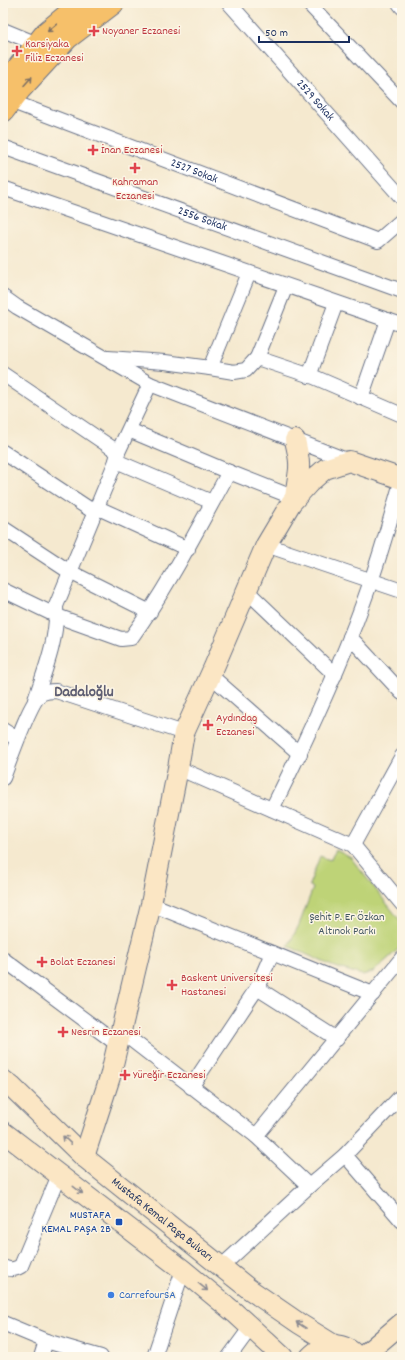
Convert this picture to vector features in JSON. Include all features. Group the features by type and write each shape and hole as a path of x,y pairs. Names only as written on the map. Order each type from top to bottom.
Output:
{"highway":[{"path":"5,100 37,44 46,33 82,3"},
{"path":"5,100 20,89 67,38 113,3"}],"main road":[{"path":"295,440 299,457 296,498"},
{"path":"84,1158 110,1077 151,904 184,733 266,545 291,503 309,483 325,469 349,461 402,479"},
{"name":"Mustafa Kemal Paşa Bulvarı","path":"3,1080 11,1086 84,1158 222,1266 249,1289 300,1324 334,1345 344,1347 357,1357"},
{"path":"3,1132 183,1270 235,1313 283,1357"},
{"path":"362,1357 402,1324"},
{"path":"310,1357 315,1351 334,1345"}],"street":[{"name":"2529 Sokak","path":"229,3 402,198"},
{"path":"308,3 402,102"},
{"path":"399,3 402,6"},
{"path":"3,30 37,44"},
{"name":"2527 Sokak","path":"5,100 378,241 402,220"},
{"name":"2556 Sokak","path":"3,147 402,291"},
{"path":"3,188 402,325"},
{"path":"210,368 249,273"},
{"path":"103,358 165,362 234,372 246,370 257,358 286,286"},
{"path":"3,297 17,307 103,358 150,384 349,461"},
{"path":"309,376 336,303"},
{"path":"361,398 388,320"},
{"path":"257,358 309,376 402,415"},
{"path":"3,374 117,457 212,502"},
{"path":"3,778 17,739 35,700 50,654 57,616 56,606 117,457 150,384"},
{"path":"129,430 296,498"},
{"path":"3,452 95,510 188,549"},
{"path":"3,590 57,616 121,639 132,638 150,612 188,549 229,472"},
{"path":"272,809 300,754 350,637 372,580 402,479"},
{"path":"3,528 70,572 150,612"},
{"path":"266,545 402,591"},
{"path":"247,591 335,675"},
{"path":"350,637 402,693"},
{"path":"210,675 300,754"},
{"path":"35,700 40,694 48,691 56,691 184,733"},
{"path":"3,730 17,739"},
{"path":"353,845 402,756"},
{"path":"178,768 353,845 402,904"},
{"path":"151,904 373,994"},
{"path":"191,1087 257,988 272,954"},
{"path":"256,1136 402,958"},
{"path":"3,959 191,1087 256,1136 309,1186"},
{"path":"257,988 337,1039"},
{"path":"222,1266 345,1155 402,1095"},
{"path":"345,1155 400,1214"},
{"path":"3,1267 10,1270 21,1266 59,1175"},
{"path":"154,1357 183,1270"},
{"path":"3,1323 46,1341 101,1357"},
{"path":"229,1357 251,1327"},
{"path":"41,1357 46,1341"}],"green space":[{"name":"Şehit P. Er Özkan Altınok Parkı","path":"336,850 351,858 402,923 402,946 373,972 362,975 332,966 288,946 299,925 313,888 309,885 320,856 330,860"}],"place":[{"name":"Noyaner Eczanesi","path":"94,31"},
{"name":"Karsiyaka Filiz Eczanesi","path":"17,51"},
{"name":"İnan Eczanesi","path":"93,150"},
{"name":"Kahraman Eczanesi","path":"135,168"},
{"name":"Aydındag Eczanesi","path":"208,725"},
{"name":"Bolat Eczanesi","path":"42,962"},
{"name":"Baskent Universitesi Hastanesi","path":"172,985"},
{"name":"Nesrin Eczanesi","path":"63,1032"},
{"name":"Yüreğir Eczanesi","path":"125,1075"},
{"name":"MUSTAFA KEMAL PAŞA 2B","path":"119,1222"},
{"name":"CarrefourSA","path":"111,1295"}],"district":[{"name":"Dadaloğlu","path":"84,692"}]}
